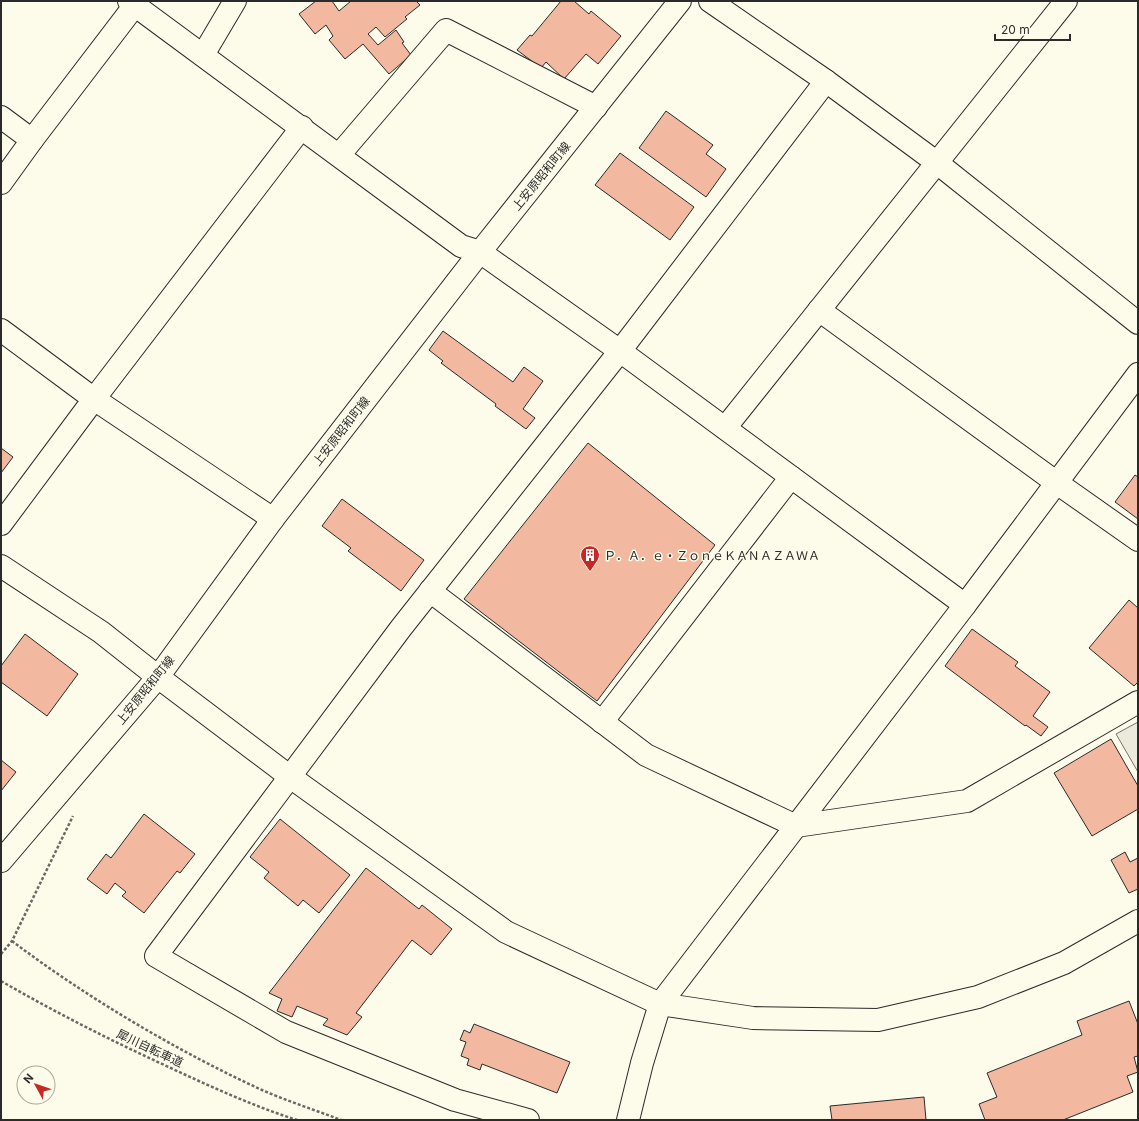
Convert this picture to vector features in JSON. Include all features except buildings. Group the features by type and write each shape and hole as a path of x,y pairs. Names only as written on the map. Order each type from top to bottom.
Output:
{"street":[{"path":"203,55 235,1"},
{"name":"上安原昭和町線","path":"1,861 158,677 273,519 480,252 680,1"},
{"path":"710,1 826,81 936,162 1138,323"},
{"path":"724,428 1066,1"},
{"path":"1,182 132,3 302,127 461,246 480,252 620,351 965,605"},
{"path":"339,155 446,30 596,107"},
{"path":"528,1120 455,1100 286,1032 156,956 289,776 430,591 620,351 826,81"},
{"path":"1,117 32,140"},
{"path":"1,524 94,399 302,127"},
{"path":"819,310 1138,540"},
{"path":"1,330 94,399 273,519"},
{"path":"628,1120 642,1063 660,1004 965,605 1138,374"},
{"path":"602,722 791,477"},
{"path":"1,566 101,632 289,776 506,932 660,1004 753,1018 878,1020 978,997 1064,963 1138,921"},
{"path":"430,591 646,756 796,826 968,801 1138,702"}],"path":[{"path":"1,954 12,941 73,815"},
{"path":"12,941 42,964 177,1047 263,1090 341,1120"},
{"name":"犀川自転車道","path":"1,981 106,1037 184,1074 256,1106 297,1120"}],"shaded area":[{"path":"1138,722 1138,772 1116,734"}],"place":[{"name":"Ｐ．Ａ．ｅ・ＺｏｎｅＫＡＮＡＺＡＷＡ","path":"590,572"}]}
